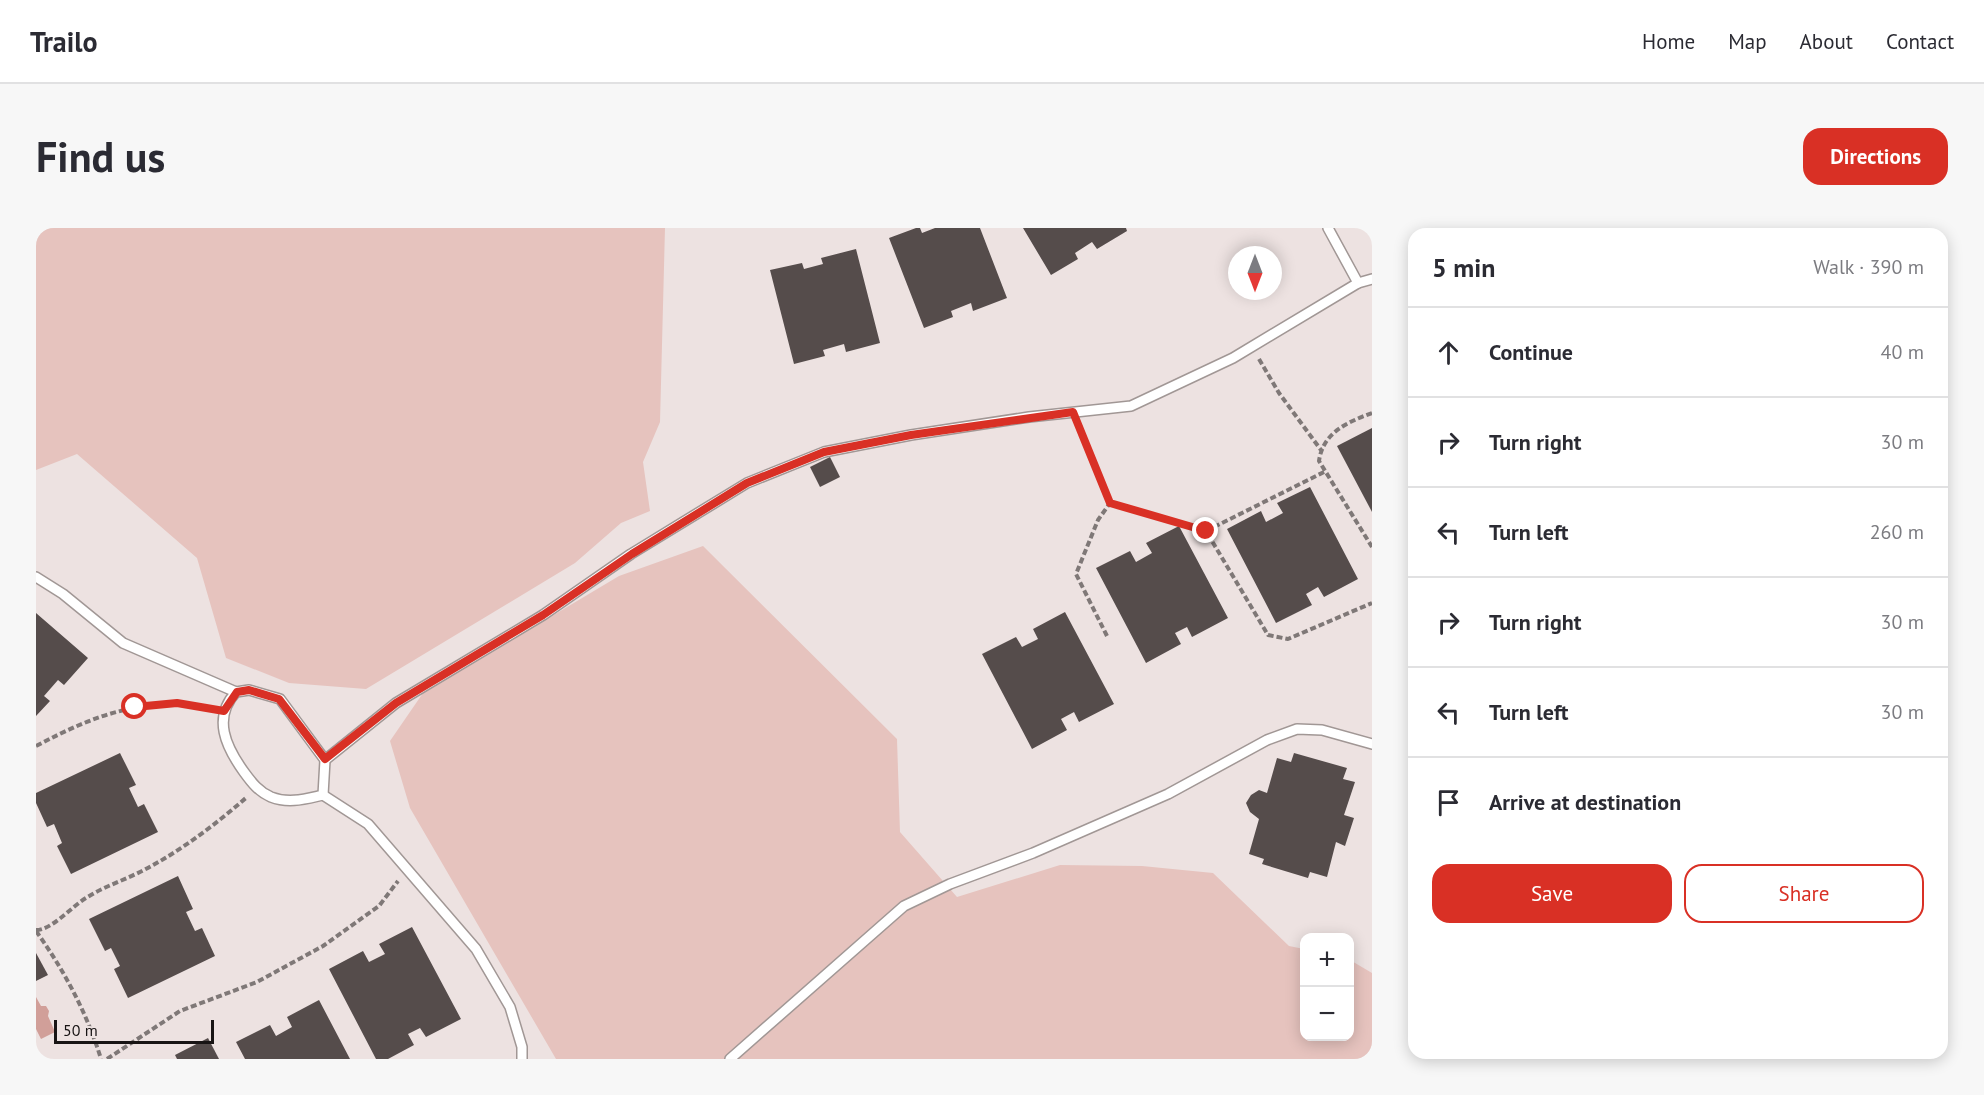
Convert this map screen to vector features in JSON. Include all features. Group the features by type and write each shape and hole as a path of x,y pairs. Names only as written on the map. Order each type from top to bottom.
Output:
{"lane":[{"path":"1328,228 1358,283"},
{"path":"325,759 396,703 543,615 632,554 747,483 824,452 911,435 1131,406 1251,347 1358,283 1372,279"},
{"path":"36,577 63,594 123,643 237,692 249,690 279,699 325,759 322,795"},
{"path":"237,692 224,711 224,740 256,789 272,798 293,801 322,795 368,824 476,949 510,1007 522,1047 522,1059"},
{"path":"730,1059 904,906 950,884 1033,853 1168,794 1267,740 1298,729 1322,730 1372,744"}],"path":[{"path":"1251,347 1279,393 1321,450"},
{"path":"1073,412 1110,503"},
{"path":"1372,413 1336,429 1321,450 1319,461 1372,547"},
{"path":"1110,503 1206,531 1326,471"},
{"path":"1107,636 1076,574 1098,520 1110,503"},
{"path":"1206,531 1268,635 1288,639 1372,603"},
{"path":"36,746 88,720 135,707 177,703 224,711"},
{"path":"101,1059 81,1005 53,954 36,931 44,930 69,908 107,885 141,872 216,824 256,789"},
{"path":"107,1059 180,1011 257,982 323,946 379,906 407,868"}],"shaded area":[{"path":"36,228 665,228 660,422 643,462 650,511 621,523 575,563 366,689 289,683 226,658 197,558 77,454 36,470"},
{"path":"703,546 897,739 900,832 957,897 1060,865 1142,866 1213,873 1289,946 1300,948 1300,1041 1354,1041 1354,962 1372,973 1372,1059 556,1059 410,808 390,741 423,693 619,576"},
{"path":"36,997 41,1006 46,1006 49,1011 48,1016 55,1032 41,1039 36,1029"}],"building":[{"path":"920,228 922,233 935,228 980,228 1007,298 973,311 971,303 951,311 953,317 924,328 889,238"},
{"path":"1023,228 1126,228 1127,231 1097,249 1092,242 1075,253 1078,259 1051,275"},
{"path":"856,249 880,343 846,352 844,344 823,350 825,356 794,364 770,270 802,263 804,269 823,264 821,258"},
{"path":"1372,428 1372,512 1337,446"},
{"path":"830,457 840,477 820,487 810,467"},
{"path":"1310,487 1358,579 1324,597 1318,587 1306,594 1312,605 1276,623 1227,529 1261,511 1266,522 1283,513 1277,503"},
{"path":"1179,526 1228,618 1192,637 1187,627 1175,633 1181,644 1146,663 1096,568 1130,551 1136,562 1152,553 1146,543"},
{"path":"1065,612 1114,704 1079,722 1074,712 1061,719 1067,730 1032,749 982,654 1016,637 1022,647 1038,639 1033,629"},
{"path":"36,613 88,658 64,685 58,680 44,696 50,701 36,716"},
{"path":"120,753 136,785 129,788 138,807 144,804 158,832 71,874 57,846 62,843 54,824 47,827 36,803 36,793"},
{"path":"1294,753 1347,768 1343,779 1355,782 1344,815 1354,818 1345,846 1336,842 1327,877 1310,872 1308,878 1262,864 1264,859 1249,854 1259,819 1250,812 1246,803 1251,795 1259,790 1267,793 1277,758 1291,762"},
{"path":"178,876 193,909 186,912 195,931 202,928 215,956 128,998 114,969 120,966 111,948 105,951 89,919"},
{"path":"412,927 461,1019 426,1037 420,1028 408,1034 414,1045 388,1059 376,1059 329,969 363,951 369,962 385,954 379,944"},
{"path":"36,953 48,975 36,981"},
{"path":"319,1000 350,1059 245,1059 236,1042 270,1025 276,1036 292,1027 287,1017"},
{"path":"208,1038 219,1059 177,1059 175,1055"}],"route":[{"path":"135,707 177,703 224,711 229,699 237,692 249,690 279,699 325,759 396,703 543,615 632,554 747,483 824,452 911,435 1073,412 1110,503 1206,531"}]}
